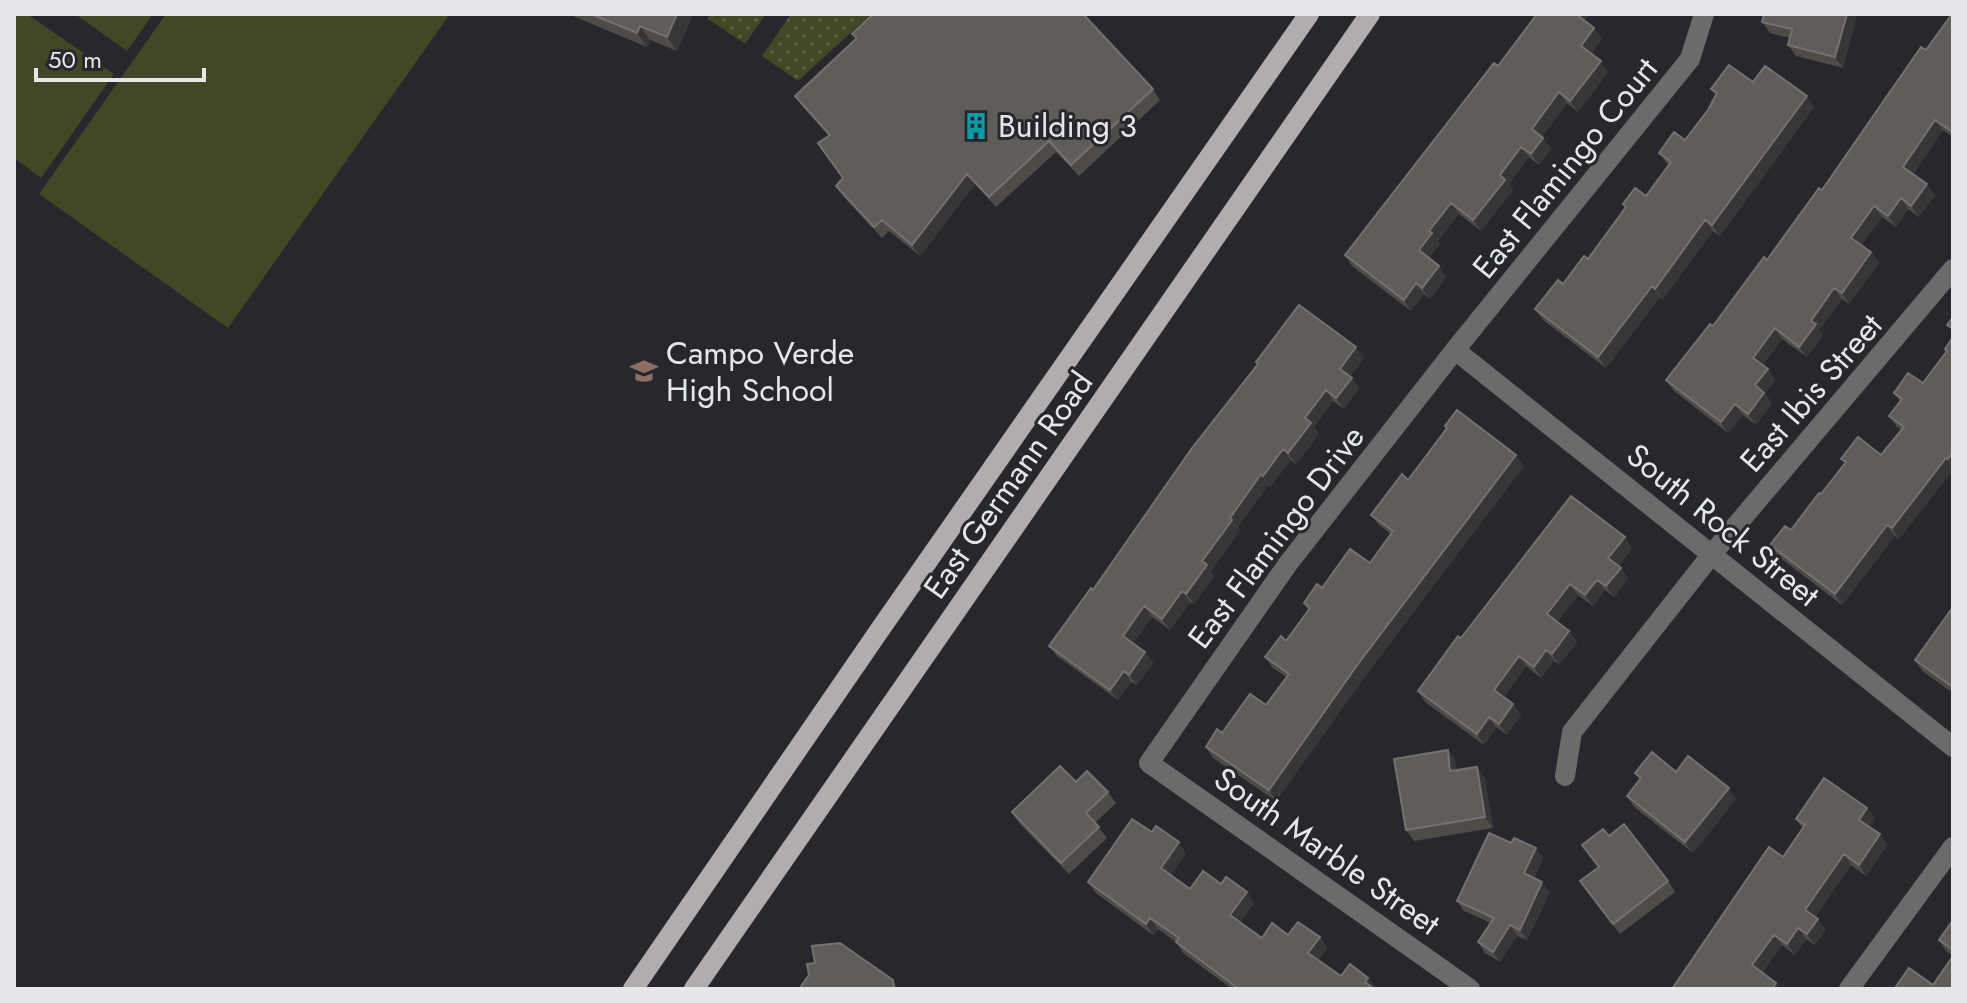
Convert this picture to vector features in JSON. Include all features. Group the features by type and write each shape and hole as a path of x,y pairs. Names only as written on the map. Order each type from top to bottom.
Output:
{"main road":[{"name":"East Germann Road","path":"633,989 871,641 1309,14"},
{"name":"East Germann Road","path":"694,989 1370,14"}],"street":[{"name":"East Flamingo Court","path":"1455,350 1690,59 1704,14"},
{"name":"East Ibis Street","path":"1565,776 1572,732 1712,554 1953,269"},
{"name":"South Rock Street","path":"1455,350 1953,747"},
{"name":"East Flamingo Drive","path":"1149,763 1287,565 1455,350"},
{"name":"South Marble Street","path":"1149,763 1470,989"},
{"path":"1849,989 1953,847"}],"green space":[{"path":"14,14 27,14 114,74 41,178 14,158"},
{"path":"75,14 153,14 127,51"},
{"path":"166,14 450,14 228,328 39,194"},
{"path":"710,14 766,14 745,44 708,19"},
{"path":"791,14 871,14 798,81 762,56"}],"building":[{"path":"591,14 677,14 667,37 640,26 637,33"},
{"name":"Building 3","path":"873,14 1083,14 1153,89 1071,165 1049,141 989,197 967,174 912,245 882,220 874,227 836,186 843,178 818,143 830,135 795,96 857,38 852,34"},
{"path":"1537,14 1576,14 1594,28 1581,46 1601,61 1570,101 1559,92 1532,129 1543,138 1531,154 1521,147 1500,175 1505,180 1473,220 1451,203 1429,231 1432,233 1419,250 1439,266 1422,288 1416,283 1404,300 1345,255 1494,63 1498,66"},
{"path":"1764,14 1847,14 1835,57 1788,45 1792,29 1762,22"},
{"path":"1952,14 1953,132 1935,120 1903,167 1927,184 1911,206 1901,198 1888,216 1874,206 1851,238 1871,252 1842,293 1834,288 1811,321 1816,324 1799,347 1775,328 1753,358 1768,369 1755,385 1764,393 1748,414 1735,404 1721,422 1666,380 1710,324 1713,326 1764,257 1767,260 1819,188 1822,190 1921,47 1926,50"},
{"path":"1729,65 1753,82 1765,66 1807,96 1712,225 1705,220 1655,289 1652,286 1598,357 1535,309 1558,280 1563,284 1584,256 1588,259 1626,207 1623,204 1635,188 1646,196 1671,162 1659,153 1674,132 1685,140 1708,110 1717,93 1711,89"},
{"path":"1299,305 1356,347 1340,369 1352,378 1336,398 1326,390 1305,418 1311,423 1288,453 1283,449 1263,476 1261,474 1202,561 1207,565 1186,594 1182,591 1162,619 1144,606 1123,636 1145,652 1129,675 1124,671 1110,690 1049,646"},
{"path":"1953,337 1953,452 1892,528 1887,525 1835,594 1770,545 1785,526 1791,530 1821,494 1846,462 1841,459 1858,437 1881,455 1904,427 1889,416 1902,399 1894,393 1908,373 1923,383 1947,351 1945,349"},
{"path":"1457,410 1516,455 1358,664 1269,790 1206,747 1217,729 1222,733 1250,694 1266,705 1289,674 1265,657 1281,636 1286,641 1310,608 1304,603 1317,584 1322,588 1350,549 1370,563 1393,531 1371,515 1402,474 1408,480"},
{"path":"1571,496 1625,537 1608,558 1621,568 1606,586 1597,580 1585,595 1570,584 1547,614 1569,631 1552,654 1546,650 1534,667 1519,656 1494,690 1513,704 1499,724 1489,717 1477,734 1418,691 1458,636 1461,638"},
{"path":"1953,607 1953,687 1915,660"},
{"path":"1448,750 1450,771 1477,767 1485,817 1406,830 1394,759"},
{"path":"1652,752 1676,772 1688,756 1729,788 1685,842 1627,796 1641,778 1635,773"},
{"path":"1060,766 1076,782 1087,771 1108,792 1086,813 1099,827 1061,863 1012,812"},
{"path":"1824,778 1867,808 1859,820 1880,834 1859,865 1844,854 1805,910 1818,919 1807,934 1798,928 1787,944 1774,935 1752,965 1776,983 1772,989 1672,989 1769,847 1783,857 1805,825 1796,819"},
{"path":"1132,819 1152,832 1156,826 1179,842 1161,868 1190,889 1203,871 1221,884 1226,877 1247,892 1230,915 1262,938 1272,923 1288,935 1298,922 1320,937 1308,953 1341,976 1350,964 1368,978 1365,982 1374,989 1239,989 1176,942 1179,938 1150,918 1146,924 1088,882"},
{"path":"1624,824 1668,881 1613,924 1580,881 1599,867 1582,845 1603,829 1609,836"},
{"path":"1489,833 1511,843 1514,838 1536,848 1524,873 1542,882 1520,930 1510,925 1493,952 1478,942 1494,918 1457,901"},
{"path":"1953,920 1953,950 1939,940"},
{"path":"840,943 893,980 894,989 799,989 809,975 807,964 815,963 812,946"},
{"path":"1953,956 1953,989 1895,988 1909,968 1933,985"}],"place":[{"name":"Building 3","path":"976,126"},
{"name":"Campo Verde High School","path":"644,371"}]}
